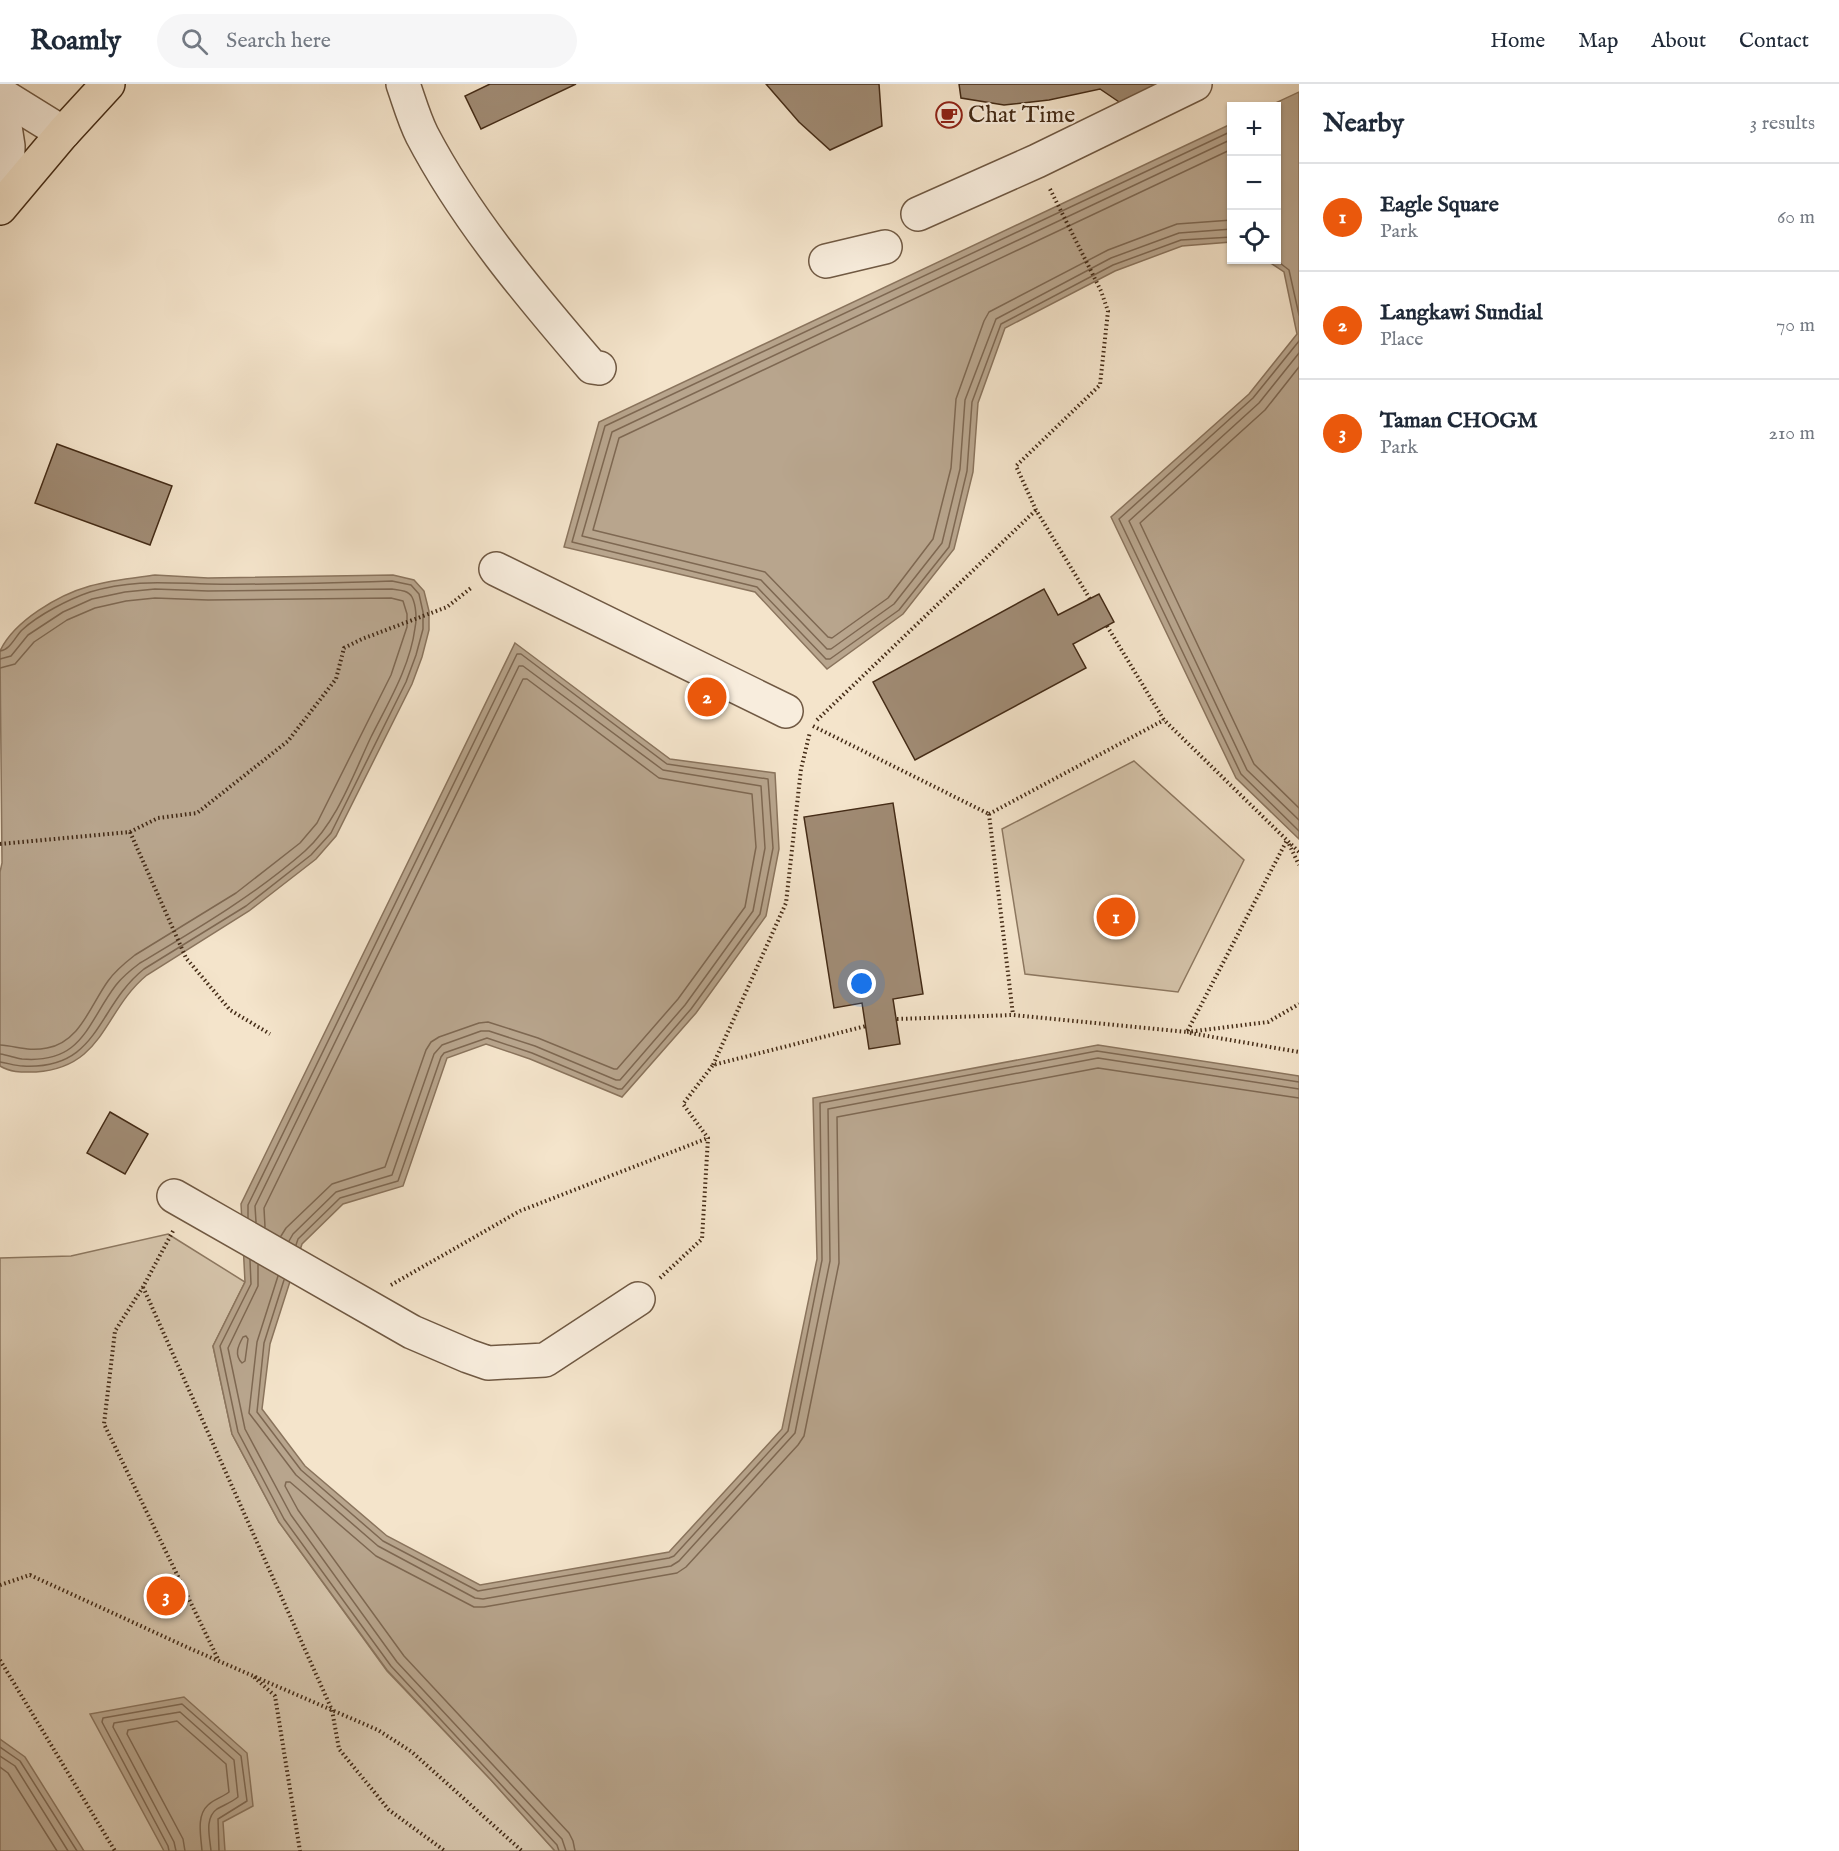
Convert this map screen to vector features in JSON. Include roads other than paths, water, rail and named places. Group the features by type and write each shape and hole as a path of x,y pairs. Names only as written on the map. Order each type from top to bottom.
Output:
{"main road":[{"path":"4,203 108,84"}],"street":[{"path":"403,84 422,134 471,215 543,310 592,367 599,368"},
{"path":"918,214 1037,161 1196,84"},
{"path":"0,94 63,133"},
{"path":"0,94 8,146 4,203"},
{"path":"826,261 885,247"},
{"path":"496,569 799,718"},
{"path":"181,1200 412,1332 488,1363 545,1360 638,1299"}],"water":[{"path":"1299,92 1299,839 1236,778 1111,517 1249,394 1297,334 1284,272 1272,264 1281,264 1281,102 1278,102"},
{"path":"1227,126 1227,242 1182,246 1115,271 1005,328 978,403 973,472 954,549 903,614 827,669 755,592 564,547 599,422"},
{"path":"155,575 208,578 393,575 414,580 424,591 429,611 429,630 412,684 336,836 316,859 249,911 147,975 132,989 90,1049 76,1060 59,1068 36,1072 9,1070 0,1066 0,872 2,863 0,651 15,629 38,611 64,596 98,584"},
{"path":"515,643 670,759 775,773 779,849 766,916 696,1013 622,1097 530,1059 486,1044 447,1058 403,1186 343,1204 302,1244 270,1344 262,1409 305,1466 387,1536 480,1585 669,1552 782,1429 817,1259 813,1098 1098,1045 1299,1076 1299,1851 555,1851 387,1670 279,1522 232,1434 213,1346 245,1282 241,1204"},
{"path":"184,1697 247,1753 253,1806 223,1822 225,1851 164,1851 90,1714"},
{"path":"0,1739 25,1757 84,1851 0,1851"}],"place":[{"name":"Chat Time","path":"949,115"},
{"name":"Langkawi Sundial","path":"707,697"},
{"name":"Eagle Square","path":"1116,917"},
{"name":"Taman CHOGM","path":"166,1596"}]}
